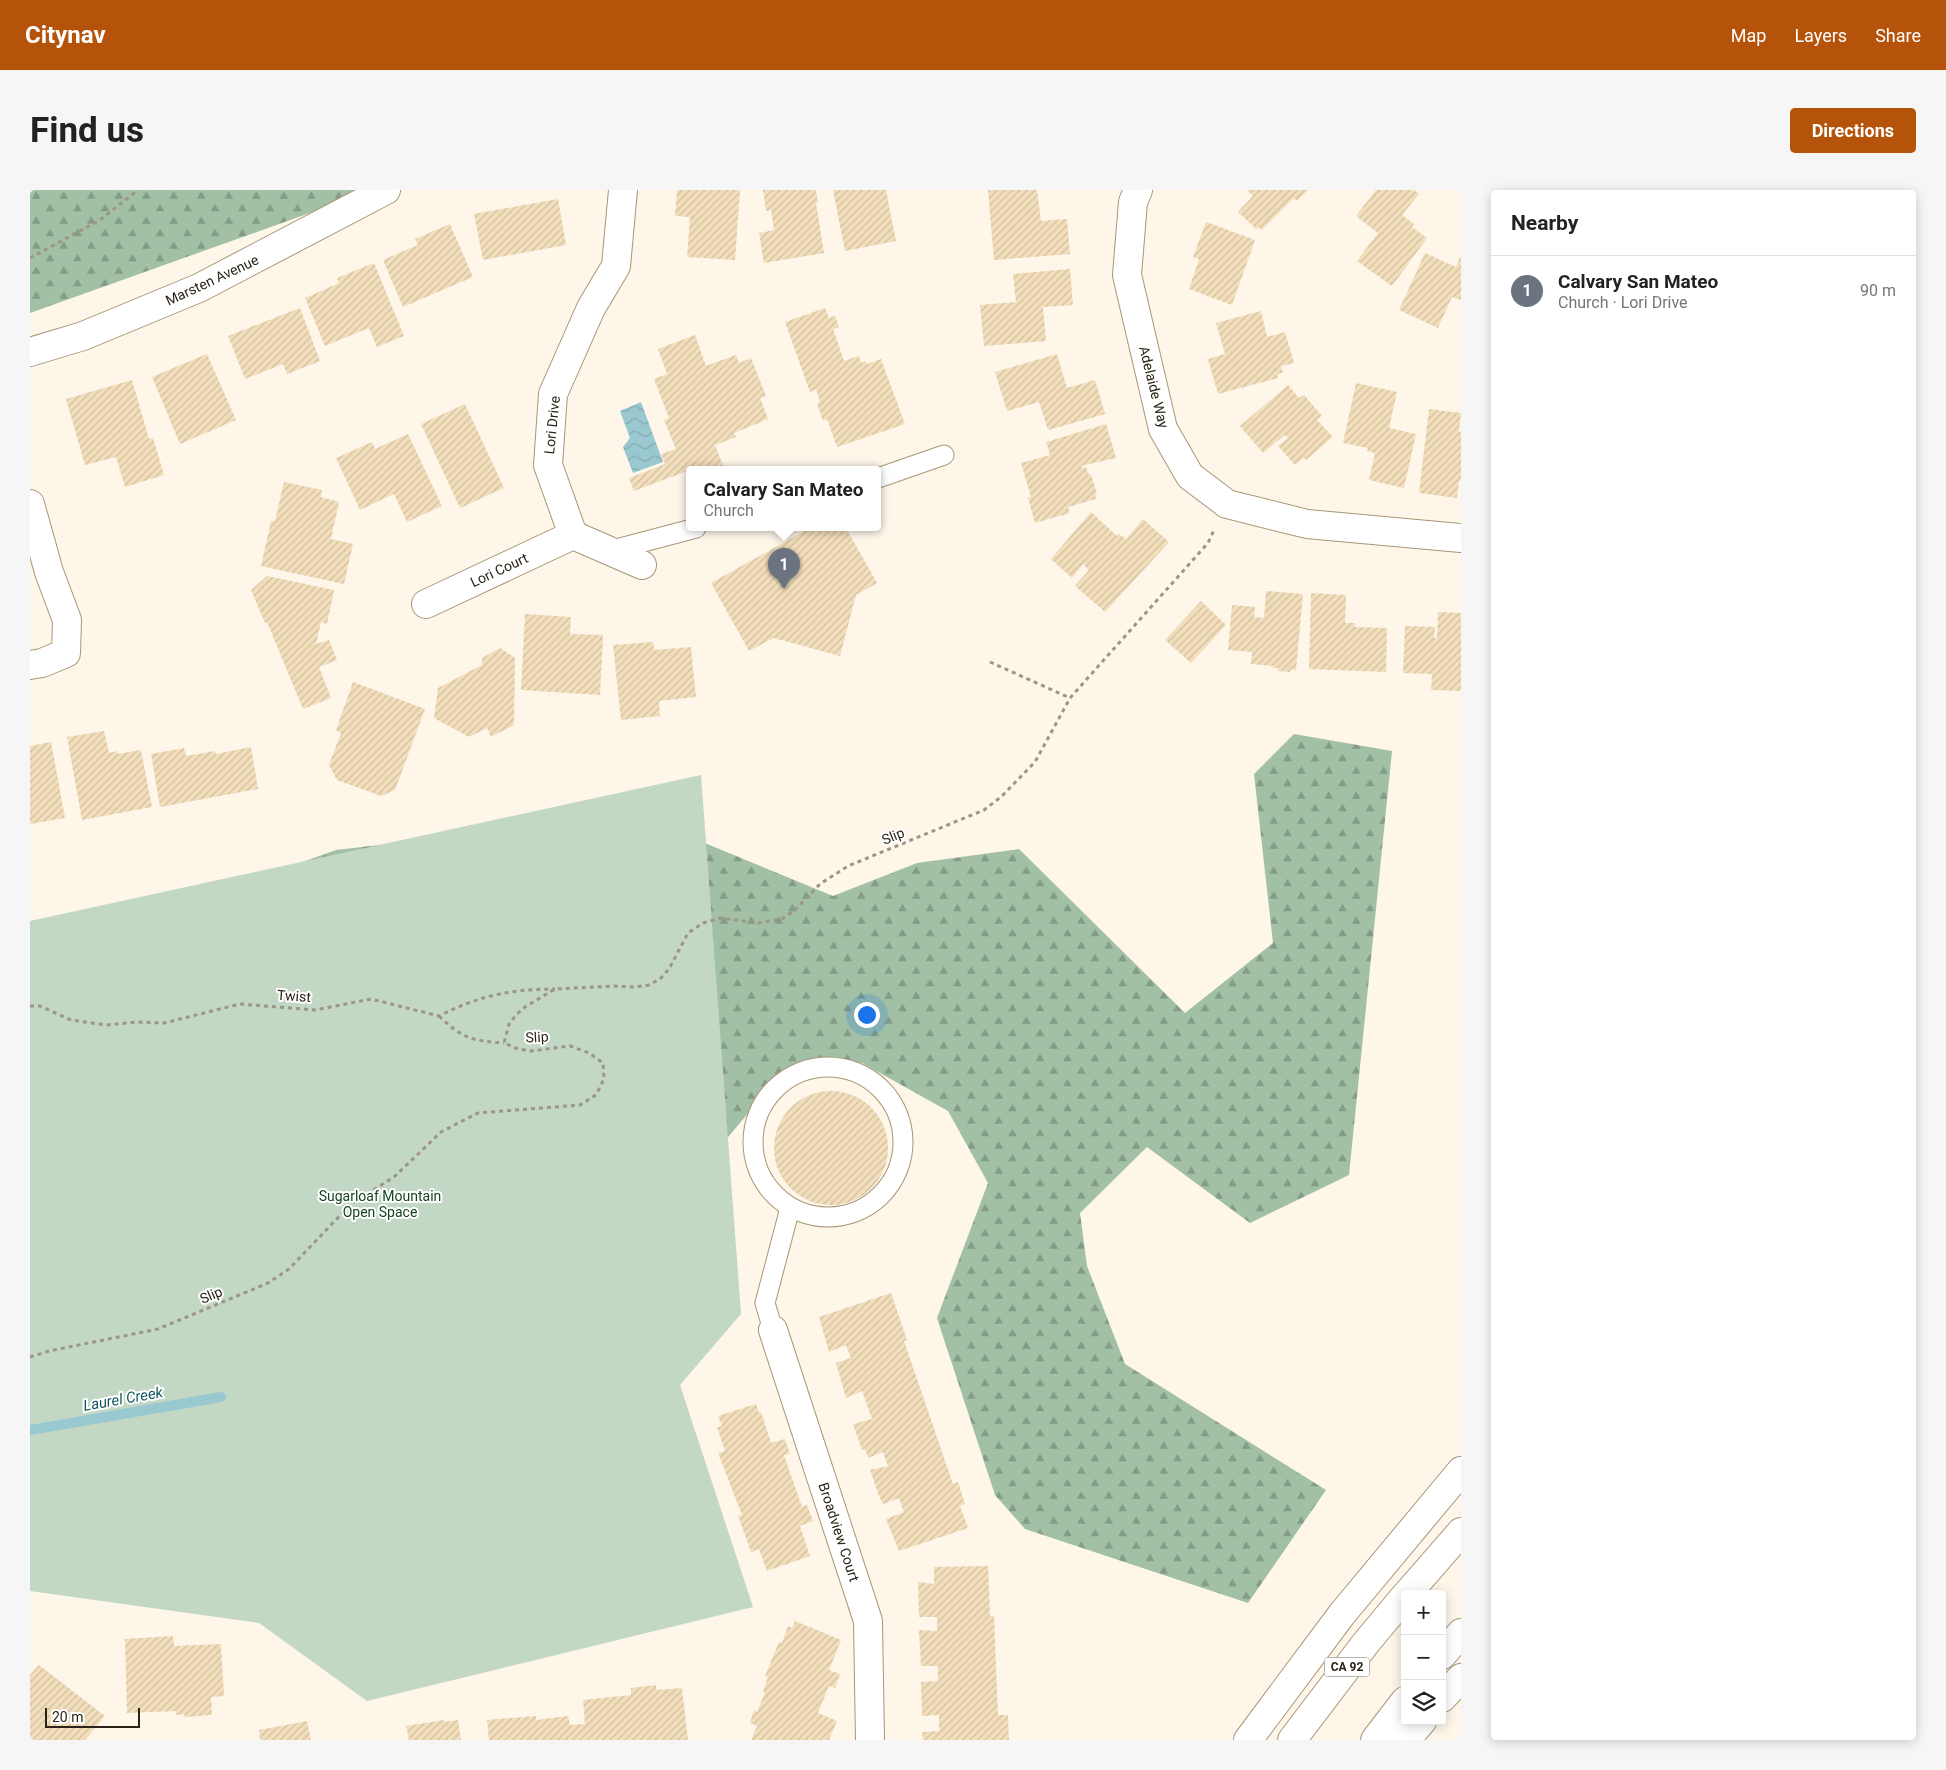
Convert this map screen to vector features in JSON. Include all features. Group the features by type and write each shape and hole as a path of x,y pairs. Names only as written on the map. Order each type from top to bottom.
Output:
{"main road":[{"name":"Marsten Avenue","path":"30,352 83,336 199,288 386,190"},
{"name":"Lori Drive","path":"573,535 548,464 553,394 591,308 616,266 623,190"},
{"name":"Adelaide Way","path":"1138,190 1132,202 1127,275 1162,429 1190,476 1227,504 1307,524 1461,538"},
{"path":"30,504 49,572 67,620 66,653 42,663 30,665"},
{"path":"573,535 642,565"},
{"name":"Lori Court","path":"426,604 573,535"},
{"name":"Broadview Court","path":"773,1330 868,1621 870,1740"},
{"path":"1248,1740 1342,1614 1461,1471"},
{"name":"CA 92","path":"1410,1590 1461,1532"},
{"name":"CA 92","path":"1292,1740 1365,1644 1401,1601"},
{"path":"1446,1650 1461,1633"},
{"path":"1446,1694 1461,1678"},
{"path":"1375,1740 1401,1706"},
{"path":"1406,1740 1419,1725"}],"lane":[{"path":"881,477 944,454"},
{"path":"609,551 686,531"},
{"path":"828,1067 853,1071 875,1083 892,1102 902,1125 904,1150 897,1174 883,1195 862,1210 838,1217 814,1217 790,1208 771,1192 758,1171 752,1147 755,1122 765,1100 782,1082 804,1070 828,1067"},
{"path":"773,1330 765,1303 790,1208"}],"path":[{"path":"30,258 100,220 138,190"},
{"name":"Slip","path":"30,1358 49,1351 158,1329 268,1284 290,1269 351,1204 394,1178 441,1132 478,1113 580,1104 596,1095 604,1079 602,1063 589,1053 570,1046 531,1050 518,1049 504,1043 509,1024 517,1014 555,988 649,985 660,979 669,969 688,933 703,923 721,918 758,923 782,919 794,911 820,884 848,866 984,810 1001,797 1035,762 1070,698 1208,542 1227,504"},
{"path":"990,662 1070,698"},
{"path":"504,1043 475,1041 453,1029 439,1016 462,1004 485,997 520,989 555,988"},
{"name":"Twist","path":"30,1006 40,1006 71,1020 106,1025 138,1022 164,1023 240,1004 315,1010 370,999 439,1016"}],"green space":[{"path":"30,190 374,190 30,313"},
{"path":"1294,734 1392,751 1349,1175 1250,1223 1147,1147 1080,1213 1087,1266 1125,1364 1326,1490 1248,1603 1025,1529 995,1495 937,1318 988,1183 948,1111 862,1063 815,1059 776,1080 708,1161 30,948 68,946 336,850 637,815 833,896 917,863 1019,849 1185,1013 1273,943 1254,774"},
{"name":"Sugarloaf Mountain Open Space","path":"701,775 741,1314 680,1385 753,1607 367,1701 259,1623 30,1591 30,921"}],"water":[{"path":"641,402 663,462 633,473 623,447 630,438 620,411"}],"building":[{"path":"677,190 740,190 735,260 687,257 690,217 675,216"},
{"path":"763,190 816,190 818,203 816,203 824,253 764,263 759,233 774,230 771,210 766,211"},
{"path":"833,190 886,190 896,241 845,251"},
{"path":"988,190 1037,190 1041,221 1067,219 1070,254 994,260"},
{"path":"1247,190 1308,190 1297,201 1294,198 1262,230 1258,227 1256,229 1238,212 1253,196"},
{"path":"1376,190 1414,190 1419,194 1402,215 1414,224 1412,227 1427,238 1392,286 1357,261 1378,233 1356,216"},
{"path":"558,199 566,245 483,260 474,214"},
{"path":"1206,222 1255,240 1232,305 1189,289 1199,259 1193,257"},
{"path":"450,224 473,277 403,307 383,260 418,245 415,239"},
{"path":"1425,253 1456,267 1461,255 1461,300 1452,297 1438,328 1399,310"},
{"path":"374,263 404,336 377,347 369,328 325,346 305,298 339,283 337,278"},
{"path":"1070,269 1073,305 1043,307 1046,341 984,346 980,305 1016,302 1013,274"},
{"path":"300,308 320,361 287,374 283,364 245,379 228,336"},
{"path":"825,308 829,318 835,316 839,327 833,329 844,361 859,356 861,363 866,361 867,364 881,359 905,424 837,447 827,419 823,421 817,404 820,402 816,389 810,392 785,322"},
{"path":"1261,311 1267,337 1285,332 1294,363 1281,366 1283,373 1277,374 1278,378 1218,394 1208,359 1225,354 1216,323"},
{"path":"695,335 706,366 736,355 739,363 751,358 766,396 760,398 768,419 734,433 736,437 715,445 723,466 686,466 686,472 634,491 629,478 665,464 661,454 676,449 664,420 669,418 654,379 667,374 658,349"},
{"path":"207,354 236,420 180,444 152,377"},
{"path":"1057,354 1067,388 1095,380 1105,414 1048,430 1039,402 1007,411 995,372"},
{"path":"132,380 149,439 153,438 164,475 125,487 116,457 85,465 66,399"},
{"path":"1356,383 1397,392 1389,428 1416,434 1404,488 1369,480 1375,453 1367,451 1368,448 1343,443"},
{"path":"1288,385 1299,398 1304,395 1322,416 1317,420 1333,437 1306,460 1303,458 1295,465 1278,446 1288,438 1285,435 1263,453 1240,426"},
{"path":"465,404 504,488 460,508 421,424"},
{"path":"1429,409 1461,413 1459,431 1461,432 1461,481 1459,481 1457,498 1419,493"},
{"path":"1106,424 1116,458 1081,466 1082,468 1086,467 1089,475 1091,475 1097,494 1095,495 1096,499 1068,507 1070,513 1035,523 1028,498 1031,497 1021,463 1050,455 1046,442"},
{"path":"408,434 442,506 407,522 394,494 360,510 336,458 372,442 375,449"},
{"path":"284,482 322,490 321,497 339,502 331,539 353,544 344,584 261,566 271,521 275,521"},
{"path":"1091,512 1117,536 1119,534 1126,539 1143,519 1169,542 1105,612 1075,586 1089,570 1083,564 1072,578 1051,559"},
{"path":"805,531 848,531 877,583 856,595 840,656 774,638 749,651 711,583"},
{"path":"267,576 334,590 327,624 321,622 316,644 329,640 337,660 319,667 331,698 303,709 267,622 265,623 251,590"},
{"path":"1266,591 1303,594 1296,670 1291,669 1290,672 1278,671 1278,668 1273,668 1273,666 1251,664 1252,652 1228,650 1232,605 1255,607 1254,617 1264,618"},
{"path":"1311,593 1346,595 1345,623 1355,623 1355,627 1387,628 1386,672 1309,669"},
{"path":"1201,601 1226,625 1191,663 1165,640"},
{"path":"1438,612 1461,613 1461,691 1431,690 1432,674 1403,673 1405,626 1435,627 1434,638 1437,638"},
{"path":"525,614 571,617 570,634 603,635 600,695 521,690"},
{"path":"653,642 654,650 691,647 696,697 659,701 660,716 621,720 613,645"},
{"path":"500,648 515,658 514,725 491,737 487,728 469,737 434,718 438,688 482,665 482,658"},
{"path":"353,682 425,709 395,790 381,796 337,780 329,765 341,733 336,730"},
{"path":"104,731 109,753 117,751 117,754 141,750 152,807 82,820 67,737"},
{"path":"51,742 65,818 30,824 30,746"},
{"path":"251,747 258,789 160,807 151,754 184,748 186,756 215,751 216,754"},
{"path":"831,1091 853,1095 863,1100 879,1116 884,1126 888,1148 884,1170 879,1180 863,1196 853,1201 831,1205 809,1201 799,1196 783,1180 778,1170 774,1148 778,1126 783,1116 799,1100 809,1095"},
{"path":"891,1293 907,1340 904,1341 953,1484 958,1482 965,1504 960,1506 968,1528 899,1551 886,1519 904,1512 899,1498 883,1504 879,1496 870,1470 888,1466 883,1452 868,1458 865,1449 862,1450 853,1424 872,1419 862,1391 846,1398 836,1363 851,1358 846,1345 829,1352 819,1317"},
{"path":"756,1404 759,1413 761,1412 771,1443 785,1439 790,1454 784,1455 802,1507 807,1505 813,1521 800,1526 810,1556 767,1571 759,1549 751,1552 738,1516 742,1515 718,1453 725,1451 717,1427 722,1426 718,1416"},
{"path":"988,1566 990,1616 994,1616 998,1715 1008,1715 1009,1740 923,1740 922,1732 939,1731 939,1715 922,1716 921,1682 938,1681 938,1666 921,1666 919,1630 937,1631 937,1617 919,1617 918,1582 934,1584 934,1567"},
{"path":"795,1621 841,1640 829,1670 840,1674 835,1688 829,1686 818,1713 837,1721 829,1740 751,1740 757,1726 750,1723 754,1710 757,1712 765,1692 763,1691 768,1677 765,1676 779,1642 782,1643 788,1626 792,1628"},
{"path":"173,1636 174,1646 221,1644 224,1696 211,1697 212,1715 185,1717 184,1714 176,1715 176,1711 127,1713 125,1639"},
{"path":"39,1665 105,1716 85,1740 30,1740 30,1675"},
{"path":"656,1685 656,1690 682,1688 688,1740 489,1740 487,1720 536,1716 536,1720 568,1716 570,1725 585,1724 583,1700 631,1695 631,1688"},
{"path":"444,1720 444,1722 458,1720 461,1740 409,1740 406,1726"},
{"path":"307,1721 311,1740 260,1740 259,1730"}],"waterway":[{"name":"Laurel Creek","path":"30,1430 221,1397"}],"place":[{"name":"Calvary San Mateo","path":"784,589"}]}
